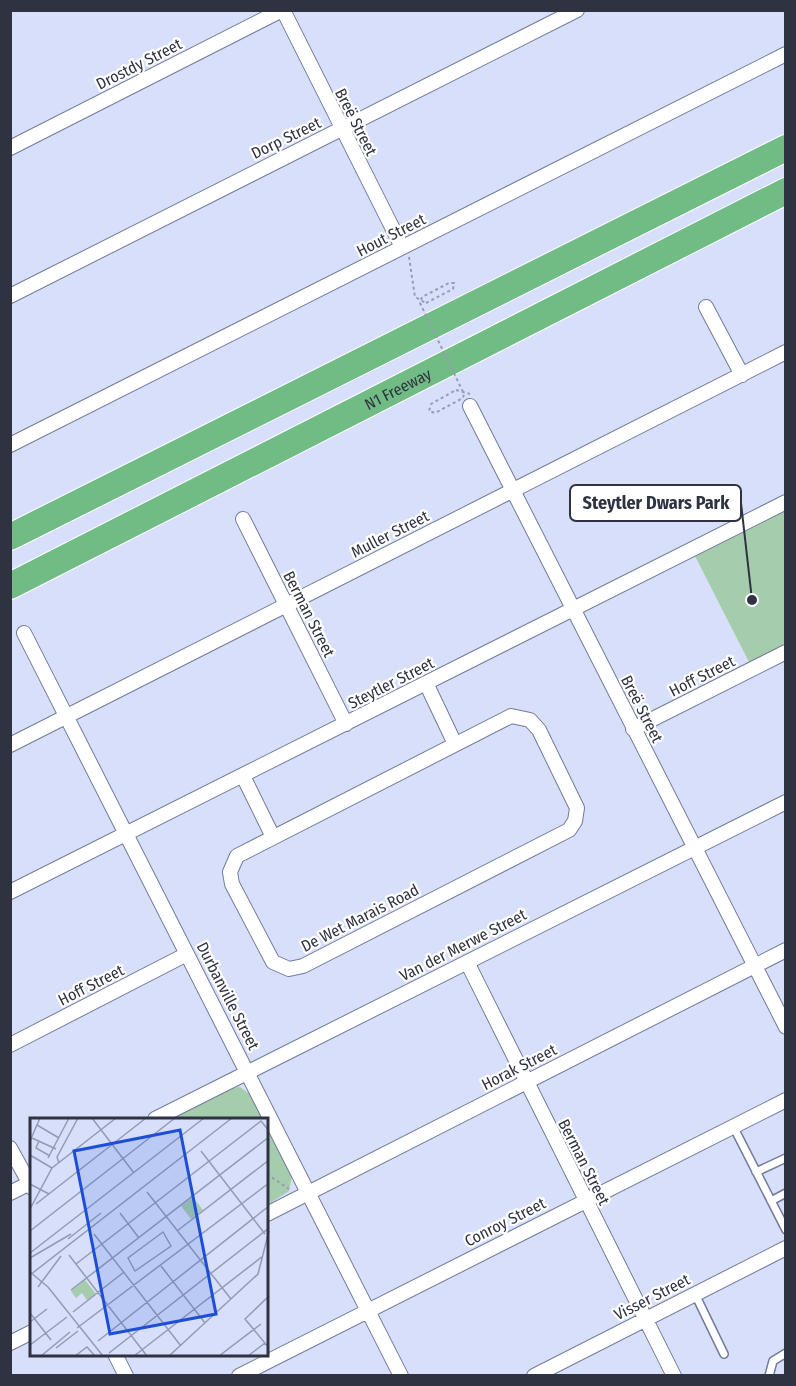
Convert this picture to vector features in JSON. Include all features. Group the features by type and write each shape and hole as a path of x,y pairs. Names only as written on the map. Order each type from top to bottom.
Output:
{"highway":[{"path":"10,537 786,148"},
{"name":"N1 Freeway","path":"15,585 786,190"}],"street":[{"name":"Breë Street","path":"282,10 402,247"},
{"name":"Drostdy Street","path":"10,148 282,10"},
{"name":"Dorp Street","path":"10,296 577,10"},
{"name":"Hout Street","path":"10,445 786,54"},
{"path":"706,307 742,375"},
{"name":"Muller Street","path":"10,745 786,352"},
{"name":"Breë Street","path":"470,406 786,1027"},
{"name":"Steytler Street","path":"10,892 786,502"},
{"name":"Berman Street","path":"243,519 346,724"},
{"name":"Durbanville Street","path":"24,633 248,1071 304,1194 368,1310 401,1376"},
{"name":"Hoff Street","path":"633,729 786,652"},
{"path":"426,683 455,744"},
{"name":"De Wet Marais Road","path":"511,716 530,720 539,730 577,808 573,826 569,831 315,960 290,969 277,966 267,953 230,878 231,866 240,853 455,744 511,716"},
{"path":"243,776 273,837"},
{"name":"Van der Merwe Street","path":"157,1118 786,802"},
{"name":"Horak Street","path":"268,1213 786,950"},
{"name":"Hoff Street","path":"10,1045 187,954"},
{"name":"Berman Street","path":"467,962 674,1376"},
{"name":"Conroy Street","path":"239,1376 786,1100"},
{"path":"10,1148 30,1182"},
{"path":"10,1193 30,1184"},
{"name":"Visser Street","path":"534,1376 786,1248"},
{"path":"10,1343 30,1333"},
{"path":"116,1356 126,1376"}],"lane":[{"path":"733,1126 786,1230"},
{"path":"756,1172 786,1158"},
{"path":"771,1201 786,1193"},
{"path":"695,1294 724,1354"},
{"path":"769,1376 773,1361 786,1353"}],"path":[{"path":"402,247 411,260 415,297 426,303 453,289 454,283 449,283 422,297 420,303 465,394 463,398 435,412 429,411 431,404 456,390"},
{"path":"268,1175 304,1194"}],"green space":[{"path":"785,508 785,646 750,664 694,554"},
{"path":"240,1087 251,1095 262,1118 172,1118 232,1088"},
{"path":"268,1128 292,1176 289,1191 268,1204"}],"place":[{"name":"Steytler Dwars Park","path":"752,600"}]}
